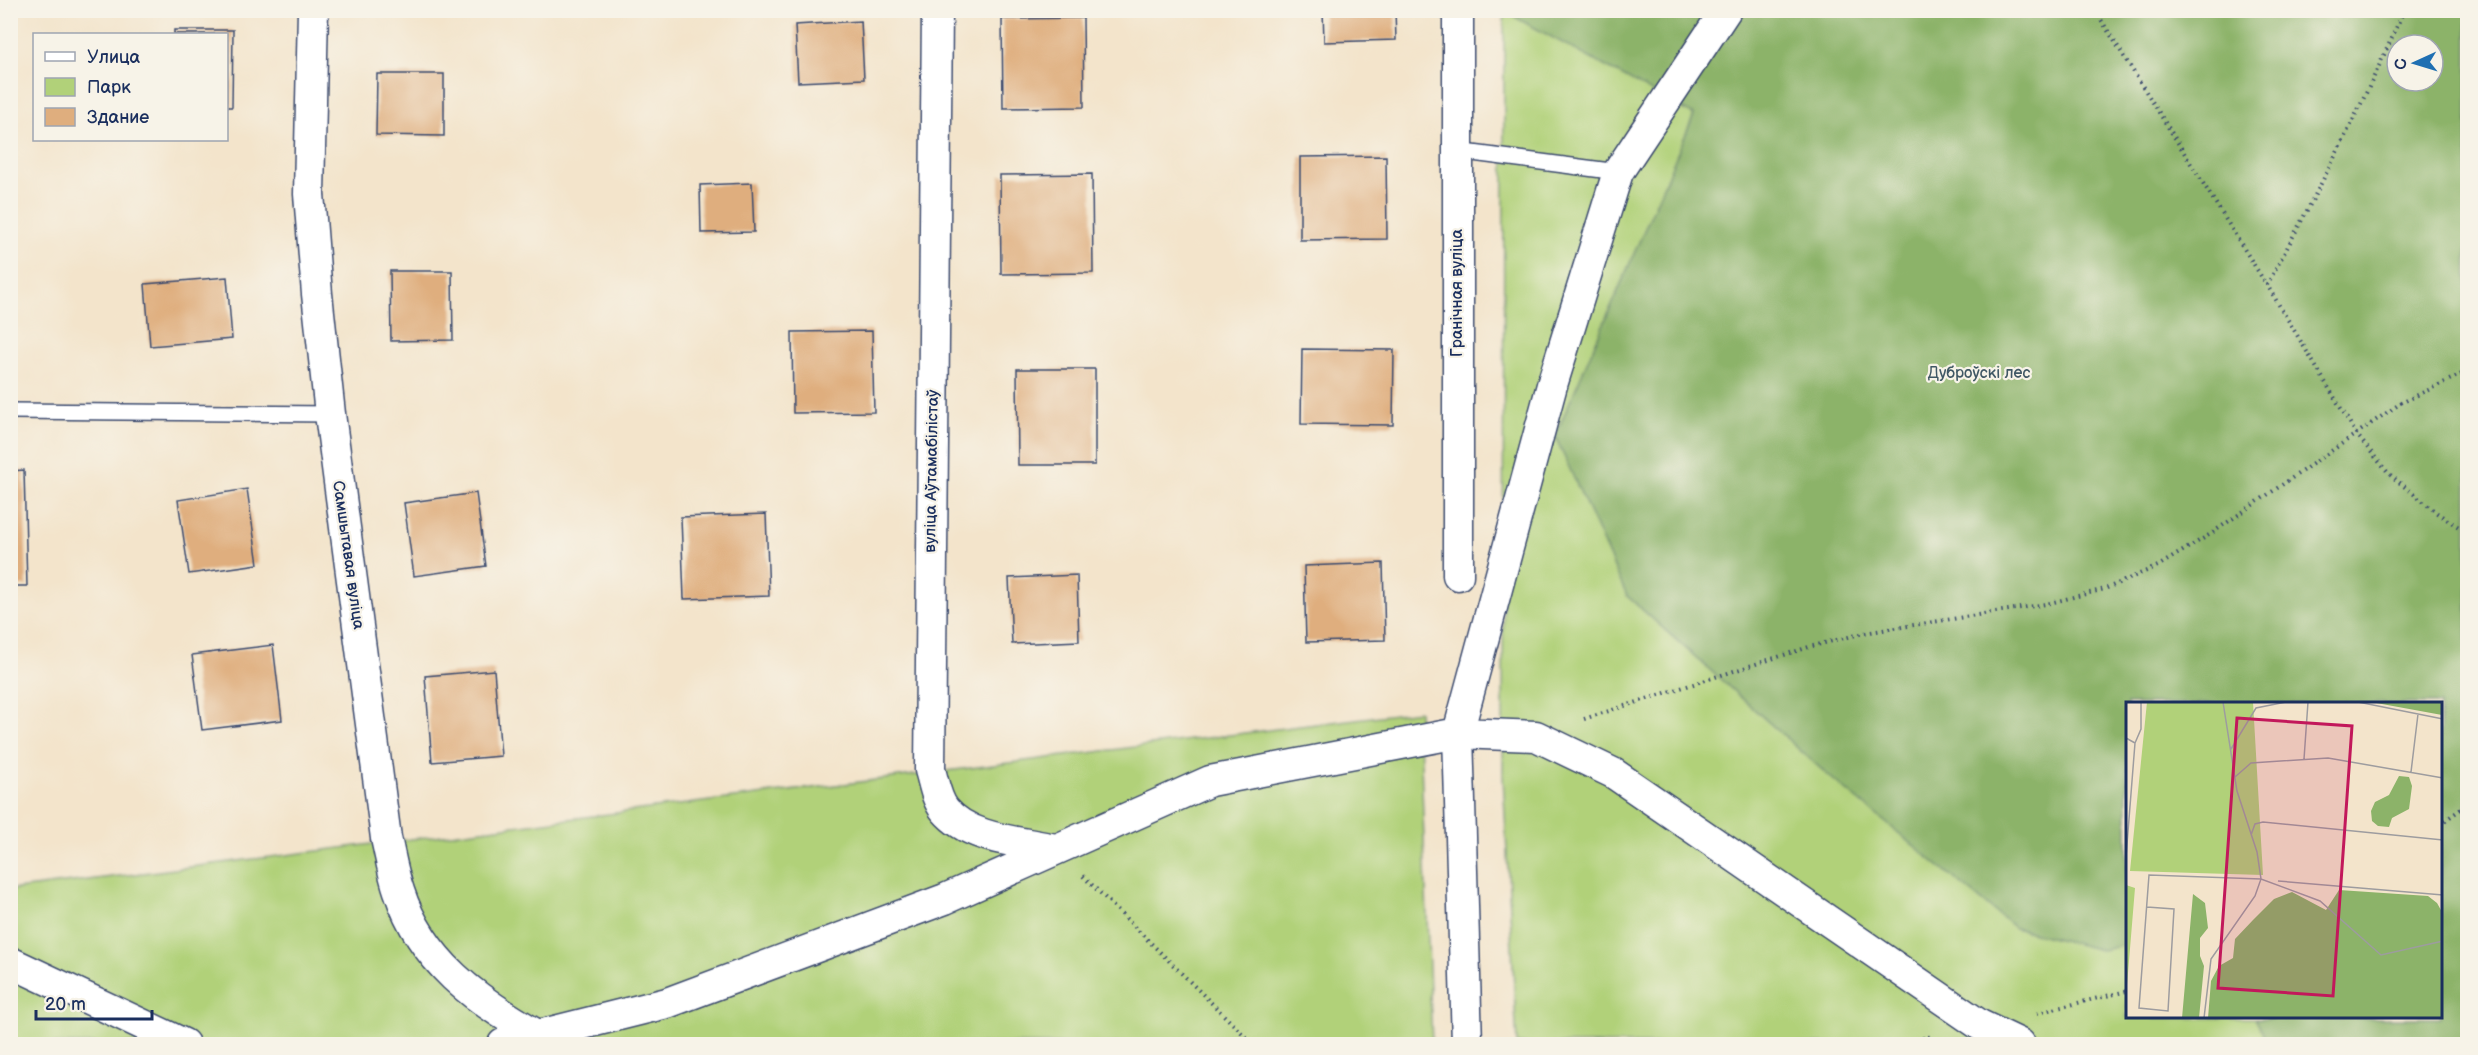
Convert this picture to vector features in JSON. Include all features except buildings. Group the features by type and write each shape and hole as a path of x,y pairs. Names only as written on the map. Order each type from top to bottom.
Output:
{"street":[{"name":"Самшытавая вуліца","path":"313,10 309,194 330,414 386,838 399,893 423,940 456,981 500,1014 539,1036"},
{"name":"вуліца Аўтамабілістаў","path":"937,10 930,770 944,809 959,822 974,831 1055,849"},
{"name":"Гранічная вуліца","path":"1458,10 1458,575"},
{"path":"1467,1044 1458,733 1552,385 1618,172 1726,10"},
{"path":"503,1044 667,1003 945,899 1210,781 1458,733 1536,736 1613,773 1980,1025 2020,1044"},
{"path":"10,962 184,1044"}],"lane":[{"path":"1457,151 1618,172"},
{"path":"10,411 330,414"}],"path":[{"path":"2095,10 2267,285 2357,435 2389,474 2437,513 2468,533"},
{"path":"2267,285 2329,172 2375,79 2404,10"},
{"path":"1536,736 1820,644 1864,633 2046,604 2105,589 2168,560 2401,404 2468,371"},
{"path":"2442,823 2468,804"},
{"path":"1055,849 1253,1044"},
{"path":"1980,1025 2126,991"}],"green space":[{"name":"Дуброўскі лес","path":"1504,11 2467,11 2467,1044 1517,1044 1503,776"},
{"name":"Дуброўскі лес","path":"1504,11 2467,11 2467,1044 2268,1044 2256,1019 2442,1019 2442,702 2126,702 2126,945 2101,950 2015,928 1830,777 1627,596 1555,436 1694,115"},
{"path":"1419,711 1432,1044 11,1044 10,890"}]}
